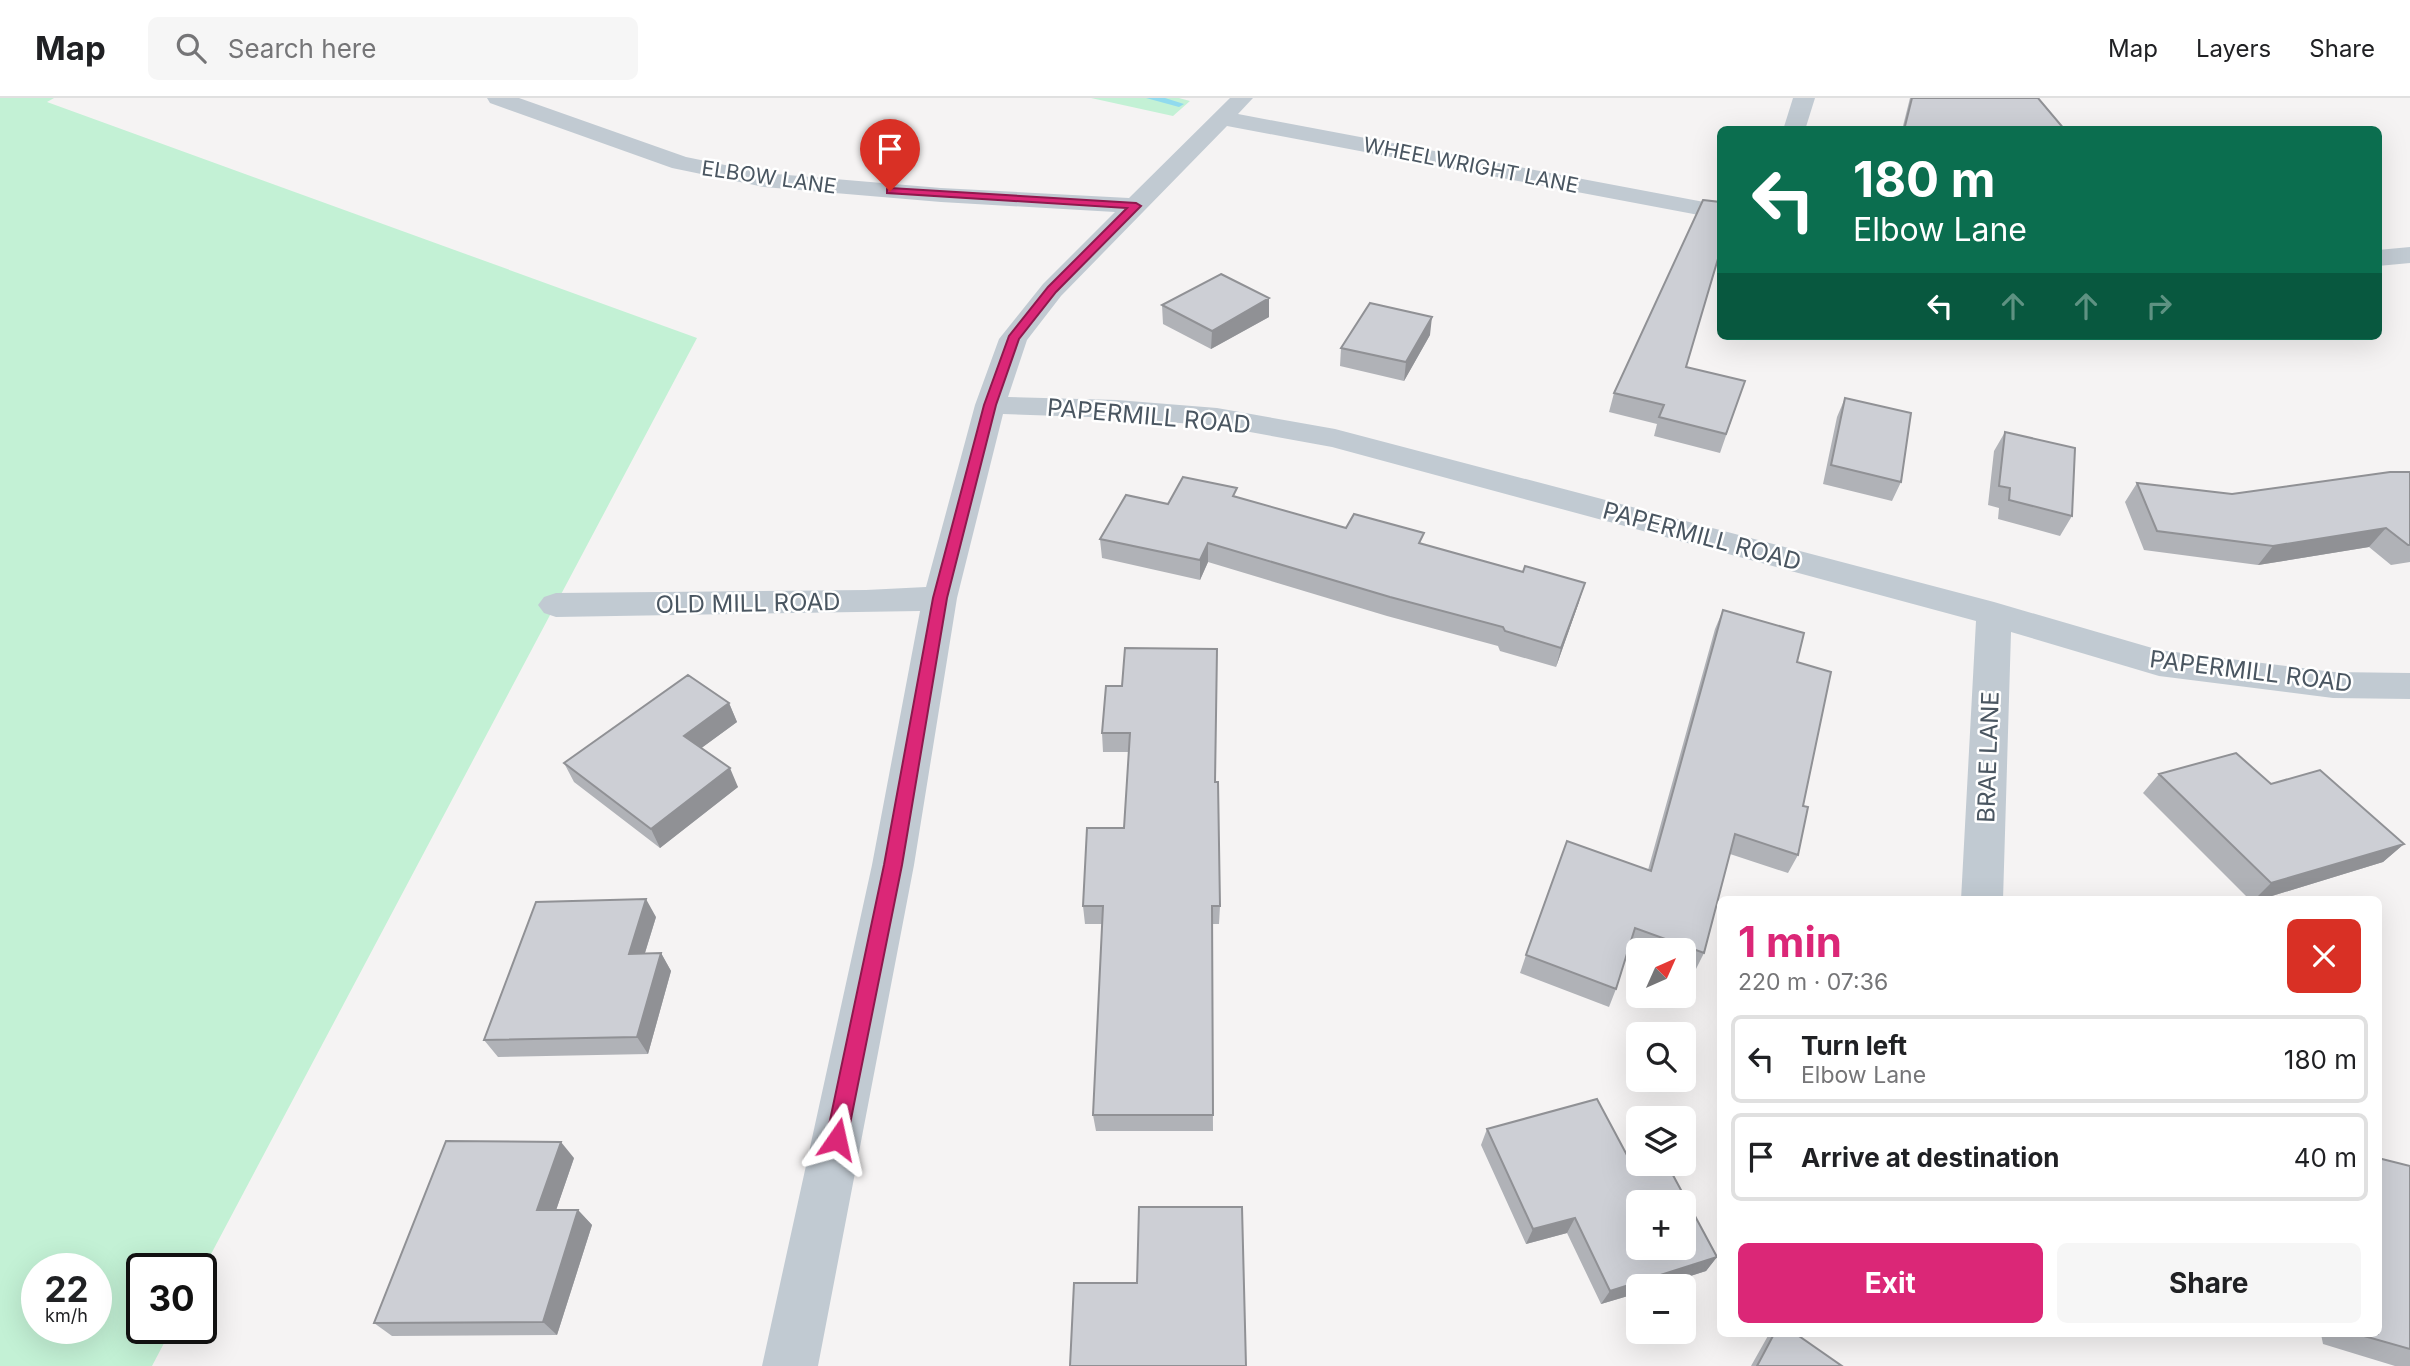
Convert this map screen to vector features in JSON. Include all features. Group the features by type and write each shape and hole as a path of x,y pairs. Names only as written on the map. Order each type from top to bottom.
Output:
{"street":[{"name":"ELBOW LANE","path":"498,98 680,163 764,180 941,195 1136,206"},
{"path":"1795,126 1804,98"},
{"path":"790,1366 893,865 940,598 990,405 1013,339 1052,290 1232,108"},
{"name":"WHEELWRIGHT LANE","path":"1232,108 1717,211"},
{"path":"2382,258 2410,255"},
{"name":"PAPERMILL ROAD","path":"990,405 1117,409 1217,417 1335,438 1994,614 2159,663 2333,685 2410,686"},
{"name":"OLD MILL ROAD","path":"556,605 866,602 940,598"},
{"name":"BRAE LANE","path":"1982,896 1994,614"}],"green space":[{"path":"0,98 54,98 47,102 697,338 212,1253 126,1253 126,1344 164,1344 152,1366 0,1366"},
{"path":"1091,98 1179,98 1190,101 1173,116"}],"building":[{"path":"1912,98 2038,98 2062,126 1905,126"},
{"path":"1703,200 1717,202 1717,262 1686,367 1745,381 1726,434 1659,417 1664,405 1614,393"},
{"path":"1221,274 1269,298 1212,331 1162,305"},
{"path":"1370,303 1432,317 1406,362 1341,348"},
{"path":"1845,398 1911,413 1901,482 1831,465"},
{"path":"2005,432 2075,448 2072,516 2009,500 2010,488 1999,486"},
{"path":"2390,472 2410,472 2410,545 2386,528 2273,546 2157,531 2137,483 2232,494"},
{"path":"1183,477 1237,488 1233,496 1346,528 1354,514 1424,533 1419,543 1523,572 1525,566 1585,583 1561,648 1505,631 1503,627 1208,543 1200,560 1100,539 1126,495 1168,504"},
{"path":"1723,610 1804,633 1797,662 1831,672 1803,806 1808,807 1798,855 1735,834 1704,953 1696,950 1696,938 1663,938 1635,928 1632,938 1626,938 1626,957 1616,989 1526,955 1567,841 1651,871"},
{"path":"1125,648 1217,649 1215,782 1218,782 1220,906 1212,906 1213,1115 1093,1115 1103,906 1083,906 1087,828 1124,828 1130,733 1102,733 1106,686 1122,686"},
{"path":"688,675 729,703 684,736 730,768 651,829 564,763"},
{"path":"2236,753 2271,784 2320,770 2404,844 2271,883 2159,774"},
{"path":"646,899 629,954 661,953 637,1037 484,1040 536,902"},
{"path":"1597,1099 1626,1153 1626,1176 1673,1176 1681,1190 1626,1190 1626,1260 1696,1260 1696,1218 1717,1257 1664,1274 1626,1274 1626,1286 1610,1291 1575,1218 1533,1229 1487,1129"},
{"path":"446,1141 561,1142 537,1210 578,1210 543,1322 374,1323"},
{"path":"2382,1159 2410,1166 2410,1349 2368,1337 2382,1337"},
{"path":"1139,1207 1242,1207 1246,1366 1070,1366 1074,1283 1137,1283"},
{"path":"1772,1337 1800,1337 1842,1366 1757,1366"}],"waterway":[{"path":"1151,98 1179,104"}],"route":[{"path":"837,1139 893,865 940,598 990,405 1013,339 1052,290 1136,206 890,191"}]}
